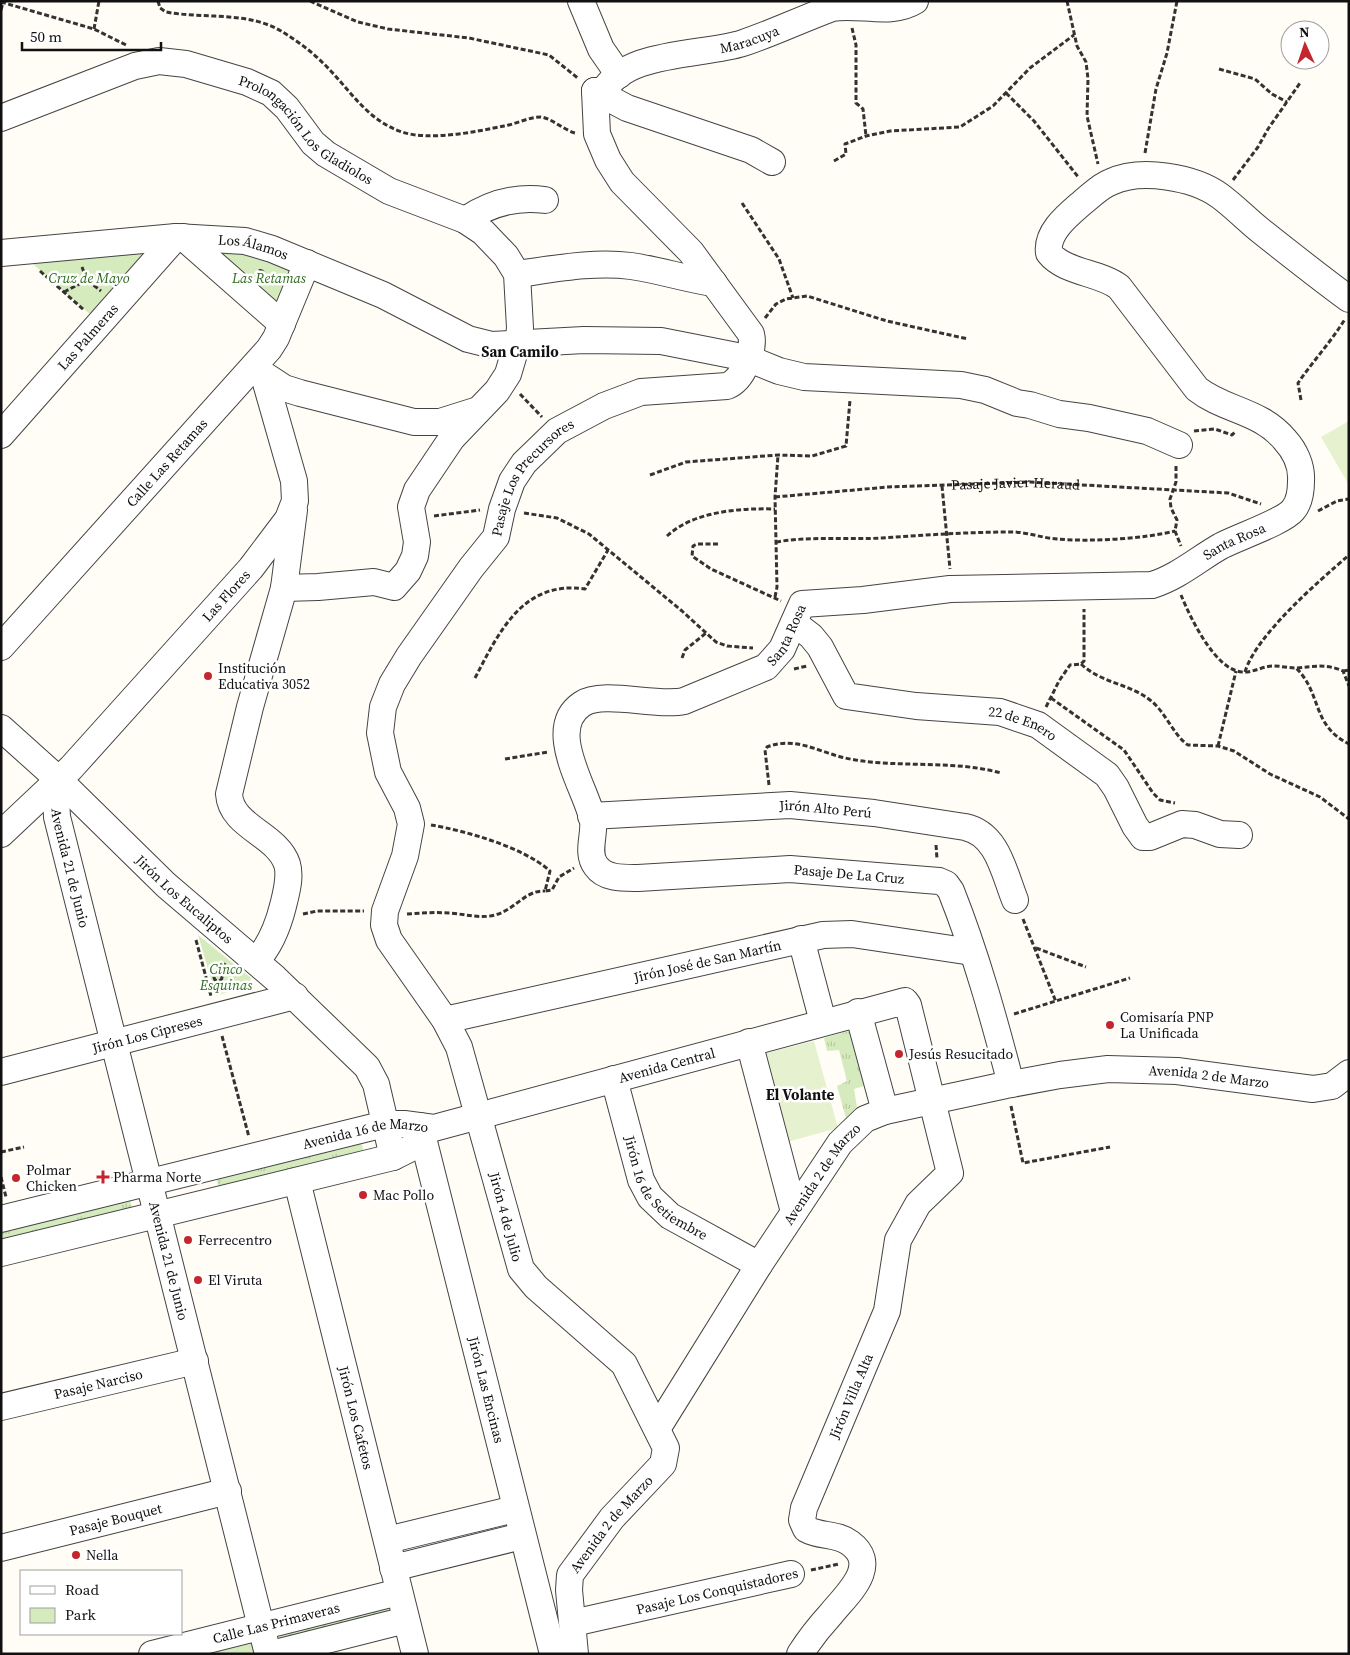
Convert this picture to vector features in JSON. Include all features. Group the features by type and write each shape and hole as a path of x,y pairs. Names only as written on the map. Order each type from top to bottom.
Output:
{"street":[{"path":"581,1 599,43 619,75"},
{"name":"Maracuya","path":"595,91 602,95 606,86 619,75 660,58 727,47 832,8 852,6 893,8 915,1"},
{"name":"Prolongación Los Gladiolos","path":"1,118 135,66 158,62 186,64 260,87 280,100 313,143 326,154 389,191 465,220 495,244 511,262 517,274"},
{"path":"595,91 597,134 601,149 622,182 680,240 714,283 749,347"},
{"path":"595,91 627,108 751,150 772,162"},
{"name":"Santa Rosa","path":"591,816 568,750 568,724 572,714 581,704 600,698 678,702 710,692 766,667 782,650 790,614 802,604 864,600 950,590 1152,585 1168,580 1221,546 1289,514 1298,502 1301,486 1298,459 1279,433 1249,412 1212,399 1197,389 1119,287 1105,279 1062,264 1050,253 1048,246 1052,234 1066,217 1097,191 1117,179 1140,176 1183,179 1220,196 1258,228 1349,298"},
{"path":"465,220 484,208 504,202 534,199 546,200"},
{"path":"179,237 282,324"},
{"name":"Los Álamos","path":"1,253 179,237 245,241 264,246 307,263 383,295 468,339 492,345 516,346 584,340 661,341 749,347 779,371 804,377 961,385 1058,414 1090,418 1181,439"},
{"name":"Las Palmeras","path":"1,435 179,237"},
{"name":"Calle Las Retamas","path":"1,647 259,371 282,324 307,263"},
{"path":"284,588 374,582 394,587 408,571 416,556 412,501 416,490 452,438 503,383 520,328 517,274 588,266 629,266 651,269 680,278 714,283"},
{"name":"Pasaje Los Precursores","path":"393,914 411,824 407,808 388,772 380,733 383,707 392,684 409,656 471,568 496,537 502,509 517,472 532,453 555,432 580,418 629,396 641,392 716,388 732,384 741,376 749,347"},
{"path":"259,371 284,388 414,422 440,422 478,410"},
{"path":"256,961 268,946 281,915 287,884 287,865 278,850 236,813 230,794 250,707 284,588 295,501 294,481 259,371"},
{"name":"Las Flores","path":"1,834 59,780 251,568 288,519 295,501"},
{"name":"22 de Enero","path":"790,614 820,646 843,693 850,698 925,707 1000,712 1038,724 1107,776 1116,788 1135,826 1143,837 1150,837 1182,824 1195,825 1220,834 1240,835"},
{"name":"Jirón Los Eucaliptos","path":"1,728 59,780 166,884 295,996 372,1075 393,1158"},
{"name":"Avenida 21 de Junio","path":"59,780 56,797 57,817 151,1182 261,1626 270,1654"},
{"name":"Jirón Alto Perú","path":"591,816 771,804 874,813 972,829 983,834 994,848 1015,900"},
{"path":"591,816 592,859"},
{"name":"Pasaje De La Cruz","path":"592,859 600,871 618,877 790,869 939,881"},
{"path":"939,881 946,884 951,891 972,952 994,1021 1010,1091"},
{"path":"393,914 384,925 389,940 445,1020"},
{"name":"Jirón José de San Martín","path":"445,1020 801,940 842,933 972,952"},
{"path":"801,940 823,1022"},
{"name":"Jirón Los Cipreses","path":"1,1072 115,1042 215,1009 295,996"},
{"name":"Avenida Central","path":"426,1130 900,1001 905,1001 908,1005 933,1100"},
{"path":"858,1012 885,1111"},
{"name":"Jirón 4 de Julio","path":"445,1020 459,1048 521,1269 536,1287 624,1364 657,1428"},
{"path":"749,1042 794,1212"},
{"name":"Avenida 2 de Marzo","path":"576,1654 569,1590 570,1575 612,1518 663,1464 666,1448 657,1428 794,1212 847,1134 865,1119 885,1111 933,1100 1010,1091 1060,1075 1125,1069 1177,1071 1313,1089 1332,1086 1349,1074"},
{"name":"Jirón 16 de Setiembre","path":"614,1079 640,1180 650,1197 670,1216 759,1266"},
{"name":"Jirón Villa Alta","path":"861,1558 849,1542 806,1529 803,1524 802,1514 888,1311 898,1240 918,1204 950,1173 933,1100"},
{"name":"Avenida 16 de Marzo","path":"1,1219 385,1124 426,1130"},
{"name":"Avenida 16 de Marzo","path":"1,1253 393,1158 410,1148 426,1130"},
{"name":"Jirón Las Encinas","path":"426,1130 515,1509 553,1654"},
{"name":"Jirón Los Cafetos","path":"297,1181 415,1654"},
{"name":"Pasaje Narciso","path":"1,1407 195,1361"},
{"name":"Pasaje Bouquet","path":"1,1548 228,1492"},
{"path":"386,1540 515,1509"},
{"name":"Calle Las Primaveras","path":"152,1654 261,1626 522,1536"},
{"path":"800,1654 831,1613 855,1588 861,1573 861,1558"},
{"name":"Pasaje Los Conquistadores","path":"573,1623 791,1574"},
{"name":"Calle Las Primaveras","path":"270,1654 406,1620"}],"path":[{"path":"94,29 99,1"},
{"path":"310,1 358,22 388,29 469,38 549,54 595,91"},
{"path":"1067,1 1074,35 1086,62 1088,79 1087,116 1094,140 1097,191"},
{"path":"157,2 160,8 166,12 250,20 264,23 280,30 324,64 362,107 377,119 402,132 415,135 452,134 504,126 540,117 548,119 563,130 580,135 601,149"},
{"path":"1140,176 1175,2"},
{"path":"1,10 2,3 94,29 158,62"},
{"path":"852,6 852,34 856,46 856,103 863,109 866,136"},
{"path":"834,161 846,154 845,144 866,136 890,131 960,127 993,106 1030,68 1074,35"},
{"path":"1219,69 1255,79 1272,94 1287,102"},
{"path":"1220,196 1244,167 1300,82"},
{"path":"1006,93 1097,191"},
{"path":"742,203 779,259 793,298"},
{"path":"81,264 87,280 109,296"},
{"path":"37,268 85,311"},
{"path":"64,292 87,280"},
{"path":"749,347 776,304 793,298 807,296 887,321 968,339"},
{"path":"1301,400 1298,383 1309,366 1324,351 1349,313"},
{"path":"650,475 686,462 778,455 812,456 846,446 851,379"},
{"path":"503,383 516,391 534,407 555,432"},
{"path":"776,542 802,538 883,538 1014,532 1051,538 1072,539 1151,536 1175,531 1176,520 1170,499 1176,482 1181,439 1215,429 1232,435 1249,412"},
{"path":"775,597 778,587 775,497 778,455"},
{"name":"Pasaje Javier Heraud","path":"775,497 866,488 1038,482 1172,492 1228,493 1255,502"},
{"path":"942,486 948,534 950,590"},
{"path":"1316,512 1337,501 1349,499"},
{"path":"414,520 454,512 502,509 557,518 589,534 716,642 727,646 756,648"},
{"path":"666,536 690,520 740,510 776,510"},
{"path":"718,544 697,544 693,546 692,556 711,569 775,597 790,614"},
{"path":"475,678 492,646 518,609 540,594 558,589 584,589 608,550"},
{"path":"1244,672 1252,654 1266,635 1349,555"},
{"path":"1180,594 1205,642 1223,662 1236,671 1244,672 1273,666 1296,668 1319,665 1332,666 1343,672 1349,686"},
{"path":"1081,664 1086,656 1085,603"},
{"path":"682,658 685,650 706,633"},
{"path":"1038,724 1059,681 1070,665 1081,664 1099,678 1132,689 1150,700 1165,715 1188,745 1218,746 1234,751 1278,778 1320,797 1349,819"},
{"path":"1296,668 1308,681 1329,730 1349,744"},
{"path":"1343,672 1349,670"},
{"path":"1218,746 1236,671"},
{"path":"1051,698 1124,750 1157,798 1183,805"},
{"path":"771,804 766,750 770,745 801,743 854,760 960,767 1001,773"},
{"path":"505,759 539,752 568,750"},
{"path":"933,822 939,881"},
{"path":"428,825 484,838 532,859 550,871 545,891"},
{"path":"295,915 339,910 393,914 427,912 482,917 495,915 511,909 529,893 552,890 557,879 592,859"},
{"path":"1015,900 1036,948 1056,1002"},
{"path":"194,933 254,1156"},
{"path":"1036,948 1086,967"},
{"path":"207,981 215,978"},
{"path":"1036,1008 1130,978"},
{"path":"1010,1091 1023,1163 1110,1147"},
{"path":"1,1152 24,1147"},
{"name":"Pasaje Los Conquistadores","path":"791,1574 861,1558"}],"green space":[{"name":"Las Retamas","path":"203,246 233,248 289,268 291,272 275,308"},
{"name":"Cruz de Mayo","path":"147,250 92,316 25,257"},
{"path":"1349,421 1349,485 1321,437"},
{"name":"Cinco Esquinas","path":"198,935 251,978 249,985 216,996"},
{"path":"849,1031 864,1086 854,1089 857,1107 846,1118 837,1086 847,1081 839,1050 827,1051 824,1038"},
{"name":"El Volante","path":"814,1041 838,1128 787,1142 763,1054"},
{"path":"360,1138 365,1156 220,1192 215,1174"},
{"path":"129,1196 133,1211 1,1244 1,1228"},
{"path":"384,1604 389,1610 387,1617 284,1643 279,1637 281,1630"},
{"path":"256,1636 260,1654 184,1654"}],"place":[{"name":"Institución Educativa 3052","path":"208,676"},
{"name":"Comisaría PNP La Unificada","path":"1110,1025"},
{"name":"Jesús Resucitado","path":"899,1054"},
{"name":"Pharma Norte","path":"103,1177"},
{"name":"Polmar Chicken","path":"16,1178"},
{"name":"Mac Pollo","path":"363,1195"},
{"name":"Ferrecentro","path":"188,1240"},
{"name":"El Viruta","path":"198,1280"},
{"name":"Nella","path":"76,1555"}],"district":[{"name":"San Camilo","path":"520,351"},
{"name":"El Volante","path":"800,1094"}]}
